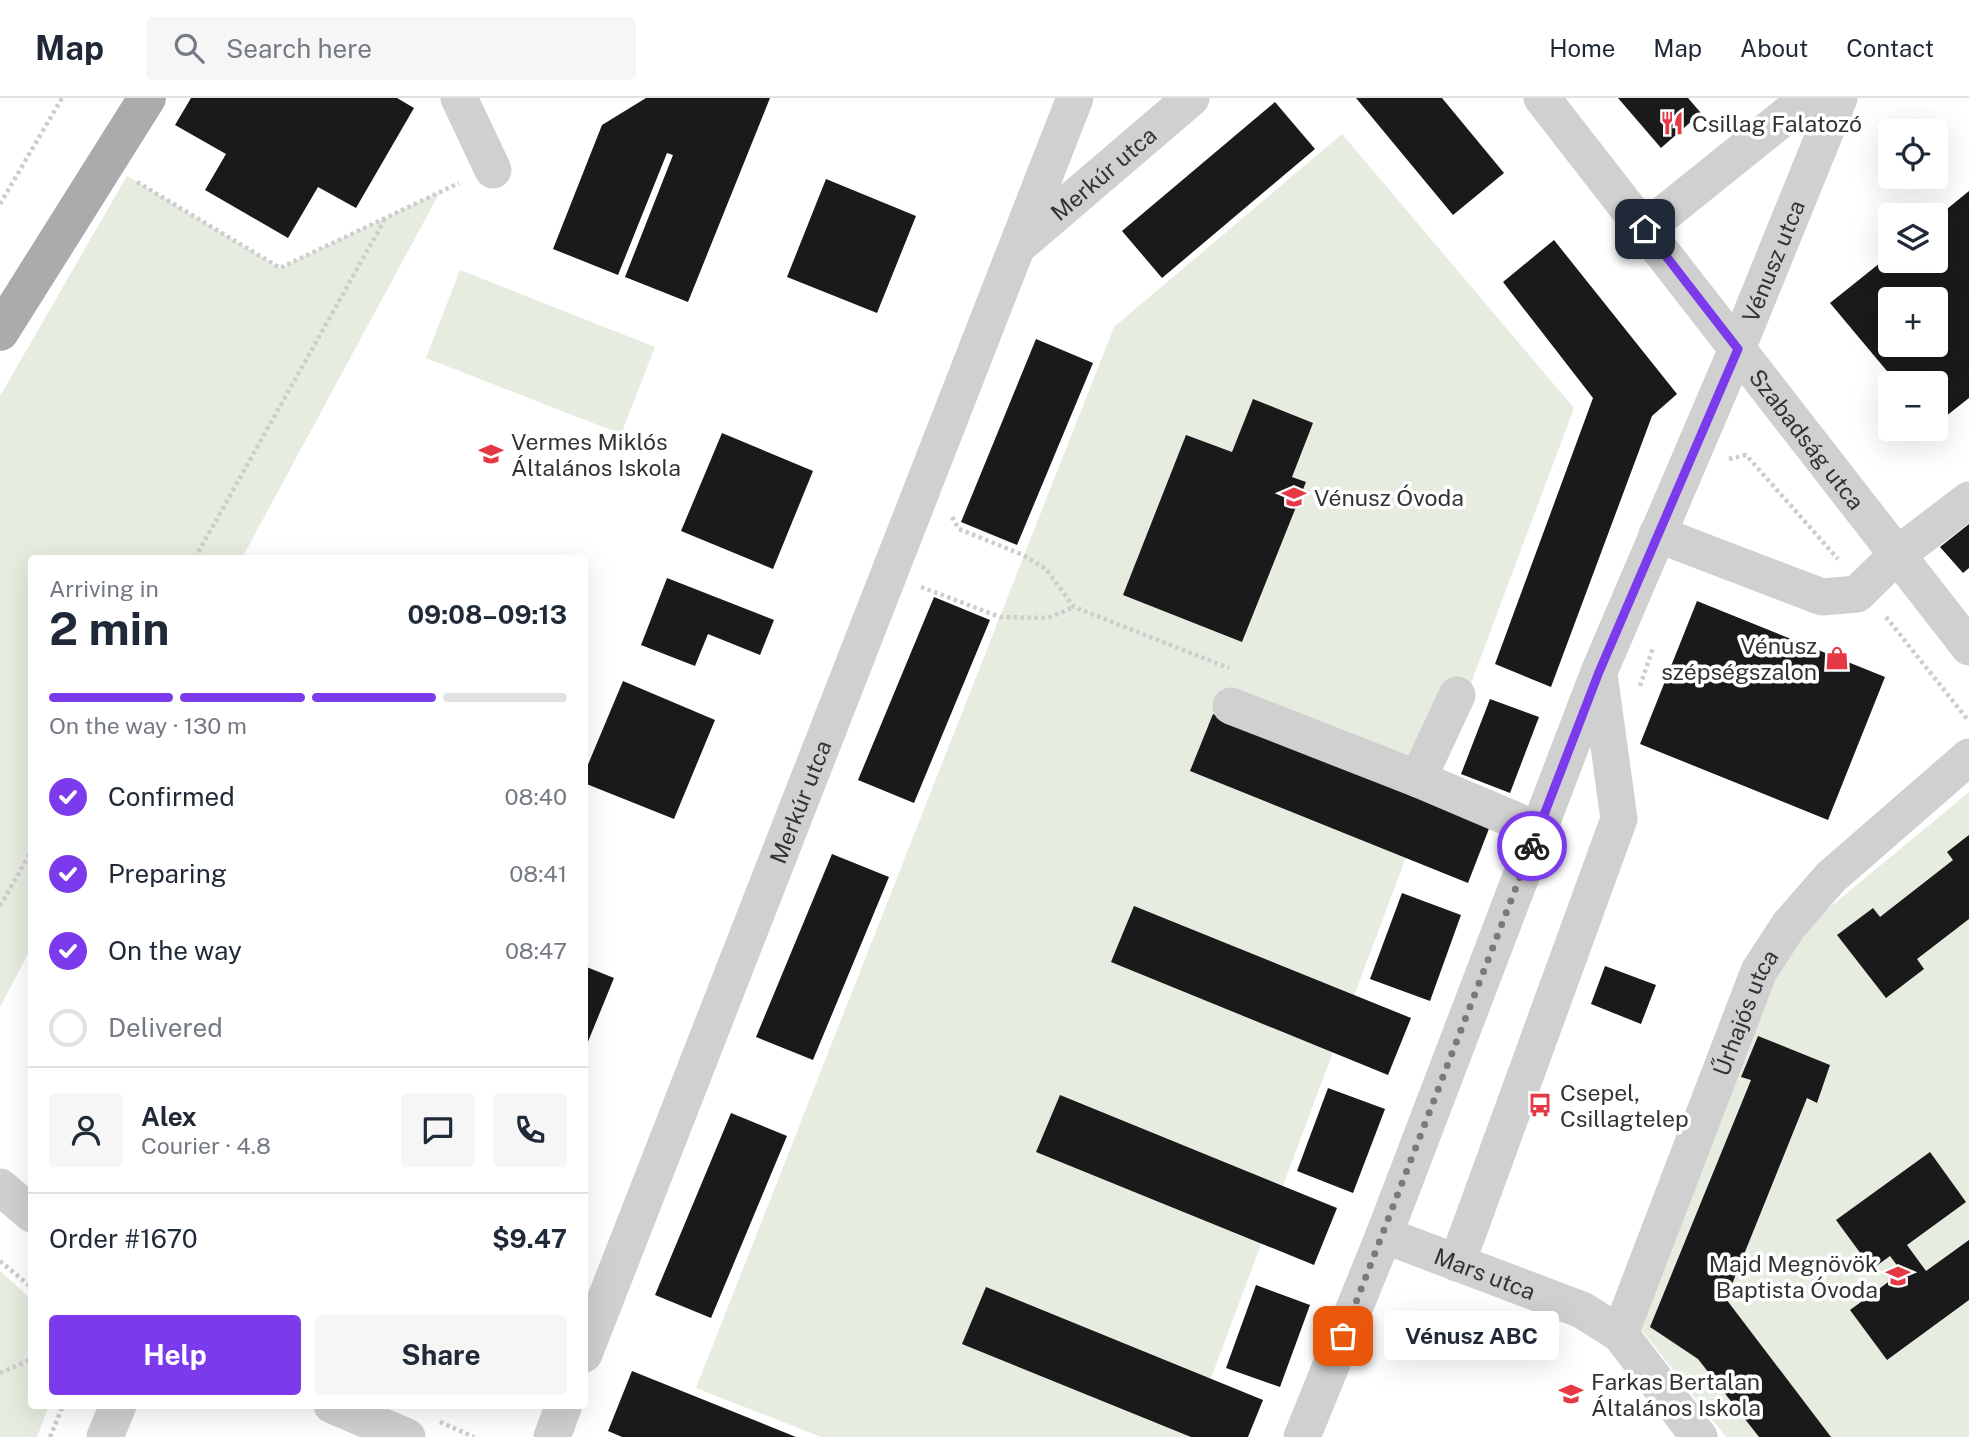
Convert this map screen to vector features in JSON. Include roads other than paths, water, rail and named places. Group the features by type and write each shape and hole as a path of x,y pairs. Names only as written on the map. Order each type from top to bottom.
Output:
{"main road":[{"path":"0,332 146,98"}],"street":[{"path":"459,98 493,170"},
{"name":"Merkúr utca","path":"588,1344 1075,98"},
{"name":"Merkúr utca","path":"1014,249 1191,98"},
{"name":"Szabadság utca","path":"1542,98 1969,647"},
{"path":"1645,229 1808,98"},
{"name":"Vénusz utca","path":"1302,1437 1384,1235 1599,672 1738,349 1839,98"},
{"path":"1657,534 1822,597 1857,594 1898,554 1969,500"},
{"path":"1457,1263 1619,819 1599,672"},
{"path":"1236,689 1418,779 1538,830"},
{"path":"1418,779 1457,695"},
{"name":"Űrhajós utca","path":"1620,1334 1759,971 1789,925 1831,877 1969,757"},
{"path":"0,1187 28,1211"},
{"name":"Mars utca","path":"1384,1235 1582,1310 1620,1334 1699,1437"},
{"path":"105,1437 116,1409"},
{"path":"341,1409 407,1437"},
{"path":"552,1437 562,1409"}],"place":[{"name":"Csillag Falatozó","path":"1672,123"},
{"name":"Vermes Miklós Általános Iskola","path":"491,454"},
{"name":"Vénusz Óvoda","path":"1294,497"},
{"name":"Vénusz szépségszalon","path":"1837,658"},
{"name":"Csepel, Csillagtelep","path":"1540,1105"},
{"name":"Majd Megnövök Baptista Óvoda","path":"1898,1276"},
{"name":"Vénusz ABC","path":"1343,1336"},
{"name":"Farkas Bertalan Általános Iskola","path":"1571,1394"}]}
